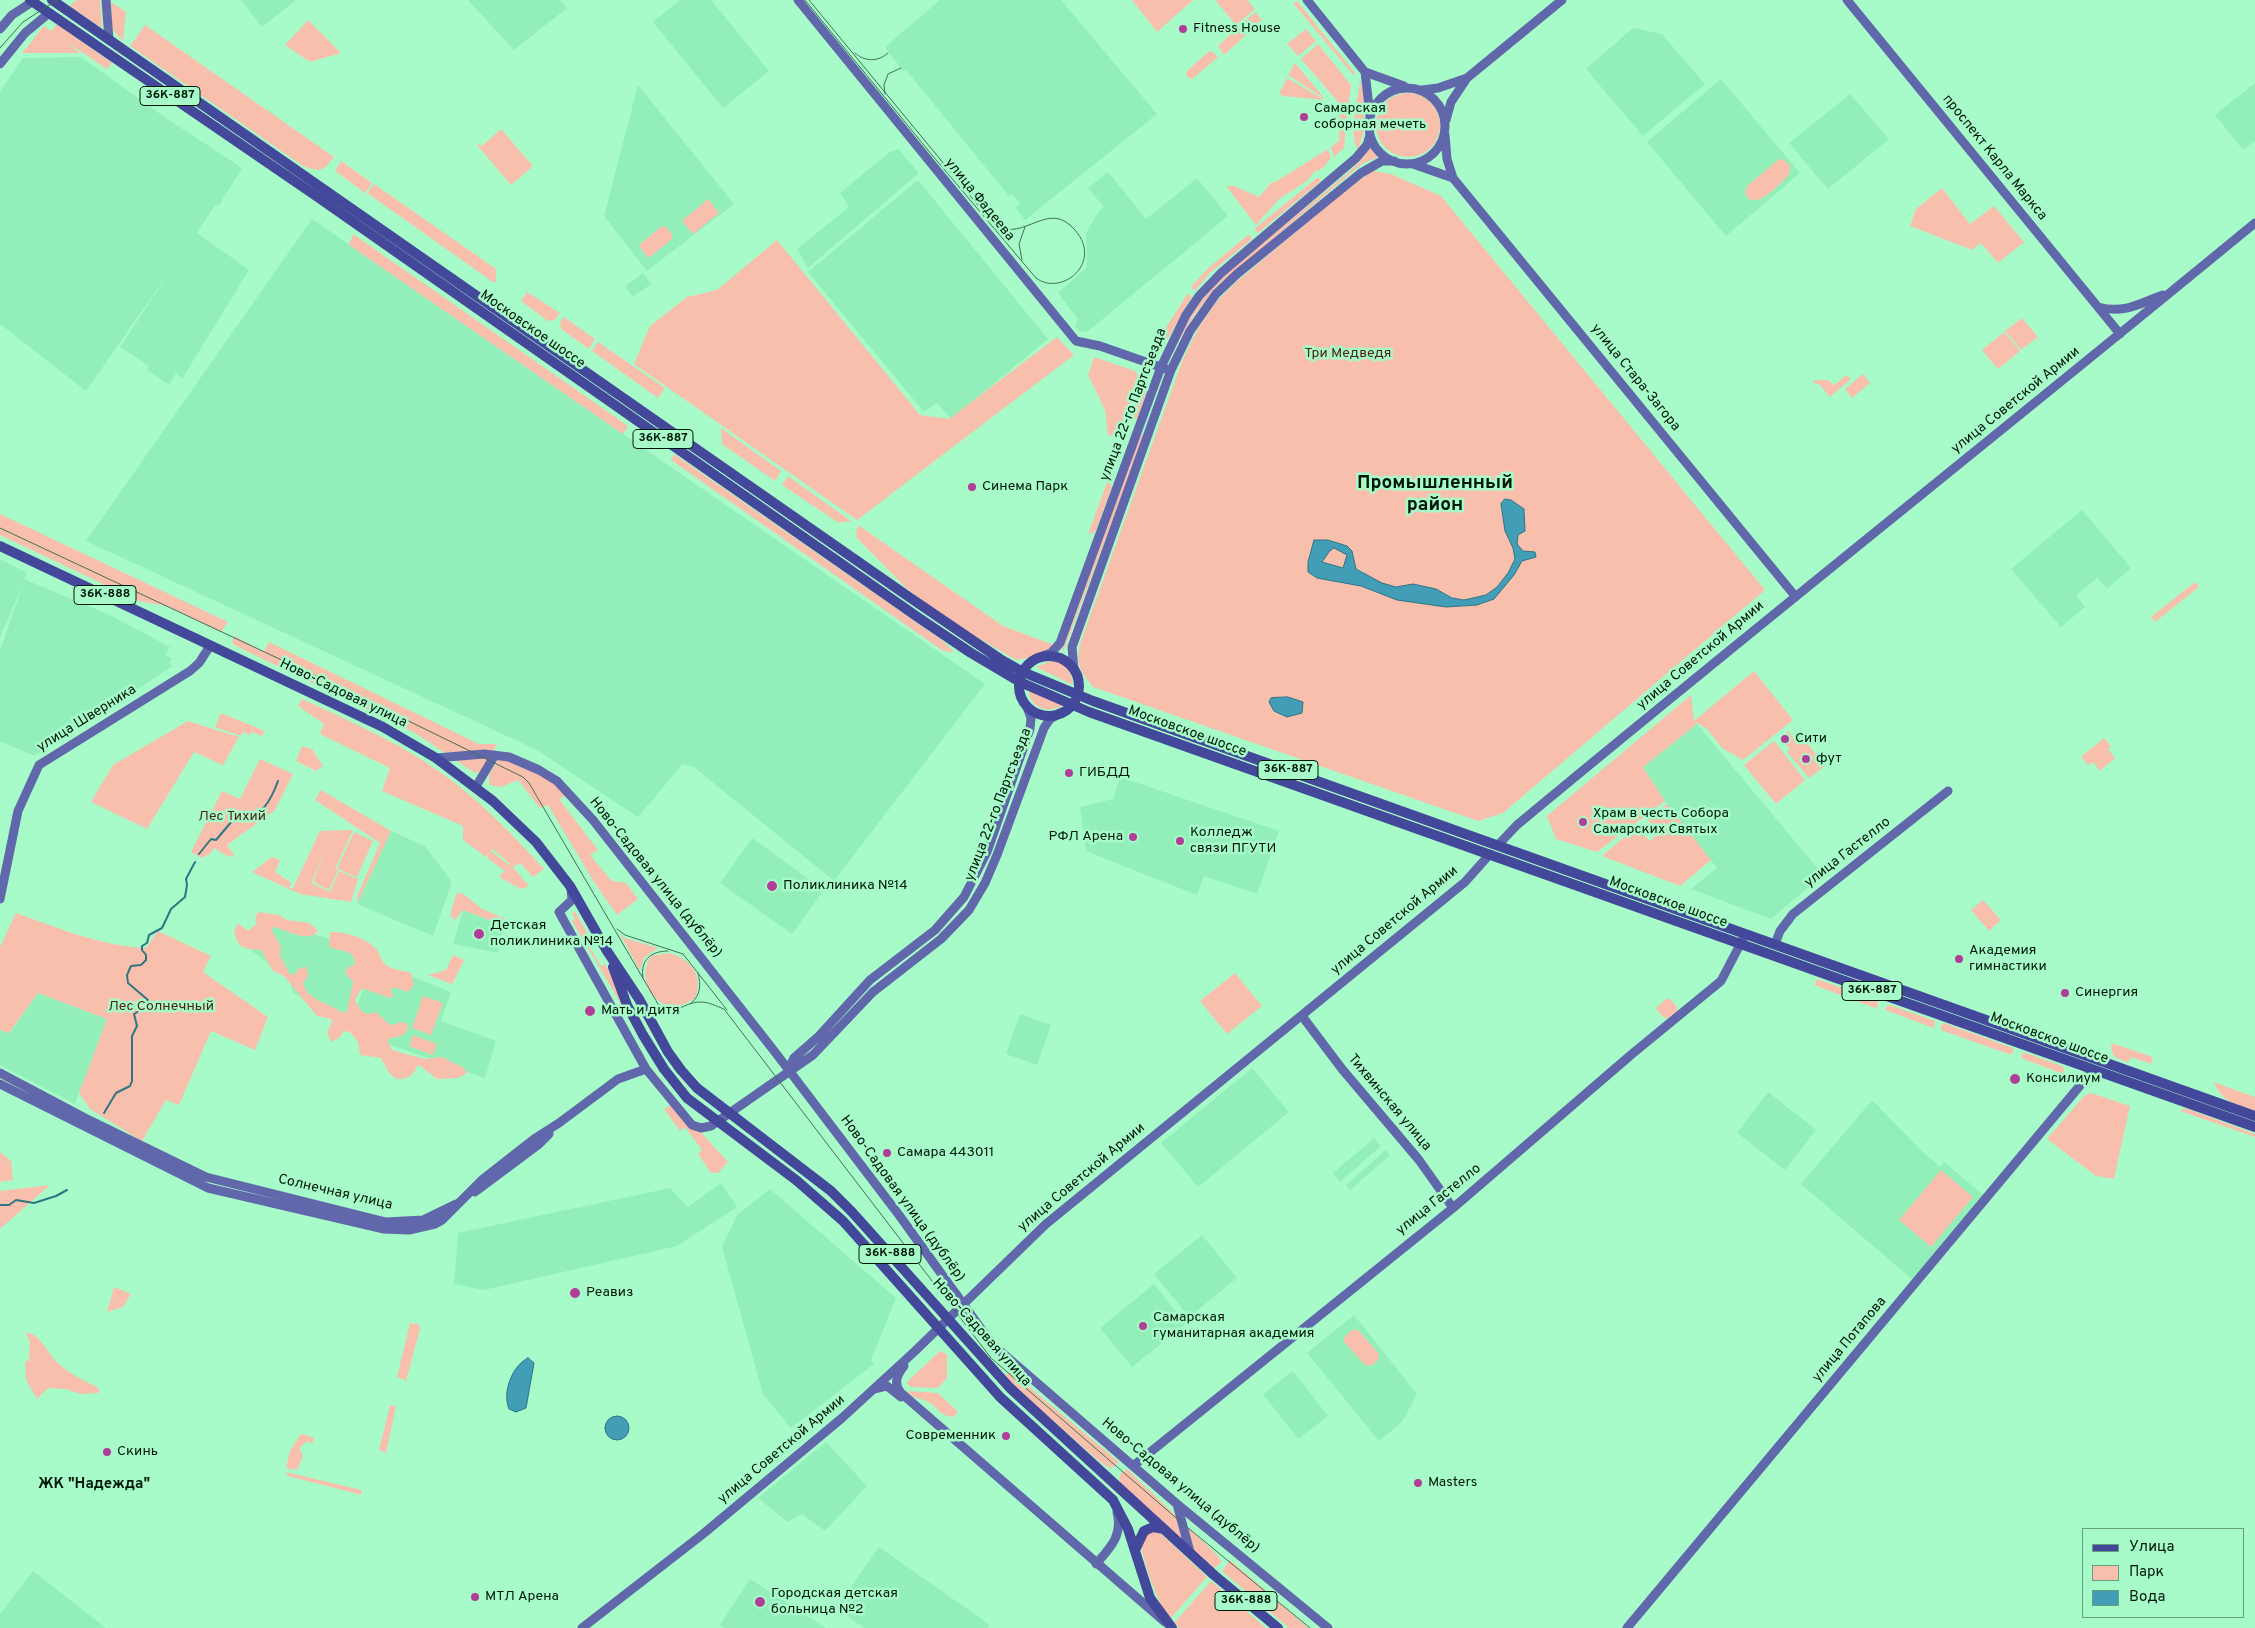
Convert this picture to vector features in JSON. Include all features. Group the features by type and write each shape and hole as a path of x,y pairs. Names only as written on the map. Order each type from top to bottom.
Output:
{"main road":[{"path":"0,29 12,16 34,0"},
{"name":"Московское шоссе","path":"34,0 56,5 313,187"},
{"path":"106,0 109,43"},
{"name":"улица Фадеева","path":"798,0 1076,341 1100,346 1171,370"},
{"path":"1307,0 1365,72 1370,115 1370,135 1374,145 1382,154 1394,161 1412,164 1453,178"},
{"path":"1412,164 1429,158 1438,149 1445,135 1446,120 1451,102 1467,78 1562,0"},
{"name":"проспект Карла Маркса","path":"1847,0 2120,334"},
{"path":"0,64 25,33 56,5"},
{"name":"Московское шоссе","path":"56,5 313,187 1000,659 1021,677 1075,699 1494,849 2255,1127"},
{"path":"1365,72 1422,90 1433,97 1442,109 1446,120"},
{"path":"1422,90 1438,88 1467,78"},
{"path":"1370,115 1384,95 1396,89 1409,87"},
{"name":"улица 22-го Партсъезда","path":"1040,657 1051,653 1060,643 1161,367 1179,327 1199,296 1221,273 1356,158 1367,145 1370,135"},
{"name":"улица Стара-Загора","path":"1445,135 1447,159 1453,178 1795,596"},
{"name":"улица 22-го Партсъезда","path":"1074,670 1072,647 1171,370 1184,341 1201,312 1230,280 1360,173 1382,161 1394,161"},
{"name":"улица Советской Армии","path":"582,1628 703,1534 826,1432 914,1352 1046,1224 1465,882 1520,823 1795,596 2255,223"},
{"path":"2098,308 2116,311 2125,310 2170,292"},
{"path":"1145,412 1155,416"},
{"path":"1138,430 1148,434"},
{"name":"Ново-Садовая улица","path":"0,546 384,727 436,758 493,802 536,842 570,886 607,950 639,999 674,1062 697,1088 831,1191 1010,1388 1214,1575 1278,1628"},
{"name":"улица Шверника","path":"0,899 18,811 39,765 190,670 199,663 210,646"},
{"path":"1056,656 1069,664 1074,670 1078,681 1075,699 1062,712 1035,713 1027,707 1020,693 1021,677 1028,664 1040,657 1056,656"},
{"name":"улица 22-го Партсъезда","path":"788,1070 796,1057 870,980 935,930 954,910 968,890 987,852 1030,729 1032,718 1027,707"},
{"name":"улица 22-го Партсъезда","path":"646,1069 692,1125 701,1128 711,1126 719,1121 813,1054 877,988 941,939 969,910 994,863 1046,724 1062,712"},
{"name":"Ново-Садовая улица (дублёр)","path":"436,758 484,754 509,757 539,770 557,781 638,876 788,1070 899,1215 984,1334 1002,1352 1177,1504 1328,1628"},
{"path":"475,788 494,756"},
{"name":"улица Гастелло","path":"1775,944 1780,931 1793,914 1948,791"},
{"name":"Московское шоссе","path":"1494,849 1775,944 2255,1116"},
{"path":"459,1203 487,1185 531,1150 559,1123 618,1079 646,1069 560,912 572,900 570,886"},
{"name":"улица Гастелло","path":"1133,1466 1453,1208 1721,980 1742,941"},
{"name":"Ново-Садовая улица","path":"607,950 627,1005 637,1024 664,1069 687,1098 796,1180 843,1221 1000,1397 1113,1500 1128,1528 1150,1598 1170,1627"},
{"name":"Тихвинская улица","path":"1302,1016 1342,1069 1419,1160 1453,1208"},
{"name":"Московское шоссе","path":"2095,1068 2255,1121"},
{"name":"улица Потапова","path":"1627,1628 2095,1068"},
{"name":"Солнечная улица","path":"0,1073 85,1118 206,1177 386,1222 423,1220 459,1203"},
{"name":"Солнечная улица","path":"0,1084 208,1188 344,1221 395,1230 435,1224 450,1215 459,1203"},
{"path":"914,1352 899,1373 897,1386 900,1394 1170,1627"},
{"path":"873,1390 887,1386 923,1414"},
{"path":"1096,1564 1118,1535 1119,1521 1113,1500"},
{"path":"1177,1504 1190,1552"},
{"path":"1135,1550 1144,1531 1153,1527 1164,1529"}],"shaded area":[{"path":"241,0 296,0 262,27"},
{"path":"468,0 560,0 567,8 514,50"},
{"path":"680,0 711,0 769,71 723,108 653,22"},
{"path":"940,0 1061,0 1157,114 1025,220 1015,207 1020,203 1012,194 1009,196 885,47"},
{"path":"1633,28 1662,34 1705,84 1643,136 1586,69"},
{"path":"81,57 163,116 242,168 219,205 215,205 197,233 249,270 182,379 176,373 169,385 147,370 149,366 120,347 172,268 86,391 0,324 0,91 23,58"},
{"path":"1721,79 1800,173 1726,236 1647,142"},
{"path":"2255,83 2255,141 2243,150 2215,115"},
{"path":"638,85 734,204 647,271 604,216"},
{"path":"1850,94 1889,139 1828,189 1789,143"},
{"path":"898,149 919,173 808,268 797,249 849,207 840,193 890,152"},
{"path":"1108,172 1146,219 1197,178 1228,216 1087,332 1079,331 1075,326 1078,319 1058,293 1087,267 1086,234 1098,212 1104,207 1088,188"},
{"path":"918,180 1048,339 951,419 937,403 924,412 808,272"},
{"path":"312,219 985,684 834,881 694,767 683,764 638,817 537,750 86,541"},
{"path":"643,273 651,284 633,297 625,286"},
{"path":"2082,510 2131,568 2107,589 2097,578 2076,595 2085,607 2061,627 2011,569"},
{"path":"0,559 27,573 24,579 112,616 170,647 165,655 172,658 169,663 173,666 34,756 0,741 0,651 23,584 0,637"},
{"path":"1697,724 1823,875 1771,919 1691,889 1717,868 1667,804 1643,767"},
{"name":"Колледж связи ПГУТИ","path":"1120,777 1279,831 1257,894 1204,876 1197,895 1086,851 1080,807 1113,799"},
{"path":"391,831 425,846 452,882 433,936 357,904"},
{"name":"Поликлиника №14","path":"752,838 824,890 792,934 720,883"},
{"name":"Детская поликлиника №14","path":"463,910 503,925 498,953 453,944"},
{"path":"271,923 367,951 345,1020 293,993 289,979 252,951"},
{"path":"374,961 451,992 441,1021 496,1041 485,1078 348,1030"},
{"path":"38,993 107,1019 75,1104 0,1065 0,1030 10,1033"},
{"path":"1020,1014 1051,1025 1037,1065 1006,1054"},
{"path":"1252,1068 1289,1112 1198,1187 1161,1143"},
{"path":"1768,1092 1816,1130 1785,1170 1737,1133"},
{"path":"1872,1100 1940,1167 1944,1162 1985,1196 1914,1281 1801,1184"},
{"path":"1374,1138 1381,1146 1340,1182 1333,1173"},
{"path":"1386,1150 1390,1155 1350,1190 1346,1185"},
{"path":"721,1183 737,1207 677,1246 484,1290 454,1284 458,1233 670,1188 688,1207"},
{"path":"770,1189 896,1298 871,1360 874,1364 791,1428 763,1394 722,1247 737,1215"},
{"name":"Самарская гуманитарная академия","path":"1202,1235 1237,1278 1189,1317 1154,1274"},
{"name":"Самарская гуманитарная академия","path":"1154,1284 1186,1324 1132,1367 1100,1328"},
{"path":"1354,1315 1417,1394 1402,1422 1379,1441 1307,1353"},
{"path":"1293,1371 1328,1416 1298,1439 1263,1394"},
{"path":"826,1442 867,1486 825,1531 802,1514 787,1522 758,1498"},
{"path":"879,1547 990,1625 987,1628 864,1628 836,1608"},
{"path":"33,1571 106,1628 0,1628 0,1614"},
{"name":"Городская детская больница №2","path":"750,1579 826,1628 724,1628 720,1625"}],"green space":[{"path":"77,0 100,0 102,28 71,7 71,4"},
{"path":"1132,0 1193,0 1157,32"},
{"path":"1215,0 1247,0 1255,9 1236,25"},
{"path":"1297,1 1355,73 1353,75 1293,3"},
{"path":"111,2 126,12 123,41 112,29"},
{"path":"1255,12 1262,20 1224,55 1218,46"},
{"path":"308,20 341,53 310,62 285,45"},
{"path":"57,24 112,63 107,69 65,41 80,53 22,53 44,26 51,31"},
{"path":"145,25 334,157 327,166 321,169 317,170 303,166 130,46"},
{"path":"1306,29 1316,41 1298,56 1287,44"},
{"path":"1318,44 1351,85 1344,148 1334,157 1331,147 1339,141 1340,104 1301,59"},
{"path":"1208,52 1213,52 1218,57 1192,79 1187,77 1186,72"},
{"path":"1295,63 1325,99 1288,75"},
{"path":"1287,78 1325,100 1279,94"},
{"path":"1360,81 1364,115 1363,135 1358,149 1355,143 1354,126"},
{"path":"1402,93 1414,93 1431,102 1438,113 1440,125 1438,137 1431,148 1414,157 1402,157 1390,152 1381,143 1376,131 1376,119 1381,107 1390,98"},
{"path":"501,129 533,166 511,185 477,145 479,143 482,146"},
{"path":"1370,147 1378,157 1362,164 1218,285 1193,317 1174,349 1183,329 1199,303 1227,272 1349,172"},
{"path":"1328,149 1331,158 1324,166 1320,170 1315,171 1307,181 1279,199 1256,225 1226,186 1234,186 1259,197 1271,183"},
{"path":"1782,159 1790,165 1789,175 1767,195 1760,199 1749,199 1745,193 1748,185 1778,160"},
{"path":"341,161 372,183 365,193 335,171"},
{"name":"Три Медведя","path":"1373,171 1391,174 1441,196 1765,590 1503,813 1478,821 1093,687 1082,672 1079,663 1080,644 1183,359 1199,327 1216,302 1236,282 1355,183"},
{"path":"1318,177 1321,181 1258,233 1254,229"},
{"path":"374,184 496,269 496,282 493,282 367,193"},
{"path":"1942,188 1970,224 1994,206 2024,242 1998,263 1981,243 1972,250 1910,226 1916,209"},
{"path":"708,199 719,213 693,234 682,221"},
{"path":"662,226 670,231 672,239 651,256 647,257 639,245"},
{"path":"353,234 628,426 623,434 349,245"},
{"path":"1249,234 1252,239 1210,273 1195,291 1191,287 1206,270"},
{"path":"777,240 920,415 949,419 1057,337 1074,355 857,520 634,364 650,326 687,297 717,290"},
{"path":"527,292 560,313 555,320 548,321 521,301"},
{"path":"1188,293 1192,297 1163,346 1154,356 1164,331"},
{"path":"564,317 595,339 589,349 561,329 560,322"},
{"path":"2022,318 2038,337 2021,350 2005,331"},
{"path":"2004,332 2020,351 1998,369 1982,350"},
{"path":"598,342 665,388 658,398 592,351"},
{"path":"1094,357 1135,371 1141,379 1121,434 1108,436 1105,410 1088,375"},
{"path":"1146,374 1148,388 1137,419 1131,417"},
{"path":"1863,374 1870,383 1852,398 1845,389"},
{"path":"1847,375 1851,379 1830,397 1819,384 1813,383 1814,380 1828,380 1834,385"},
{"path":"721,428 781,471 775,481 722,444"},
{"path":"1141,434 1145,435 1063,652 1062,650"},
{"path":"674,454 943,641 954,652 943,651 671,460"},
{"path":"788,476 851,521 839,523 782,485"},
{"path":"1108,480 1112,487 1095,532 1088,534"},
{"path":"0,514 228,622 221,632 166,606 139,601 0,535"},
{"path":"858,525 1003,626 1054,645 1038,656 1016,660 960,627 905,587 857,538"},
{"path":"2195,582 2199,587 2155,622 2151,617"},
{"path":"235,636 264,652 269,642 479,744 497,744 482,771 475,773 415,733 234,645 232,641"},
{"path":"1051,661 1060,663 1067,668 1073,685 1036,667"},
{"path":"1754,671 1793,720 1743,760 1722,748 1707,729 1694,721"},
{"path":"1028,690 1063,705 1052,709 1041,708 1033,701"},
{"path":"1691,695 1694,721 1697,724 1643,767 1665,801 1597,852 1556,839 1547,816"},
{"path":"302,699 387,739 419,758 464,790 505,828 544,869 533,877 520,863 513,867 529,886 521,889 499,877 504,871 487,858 490,852 486,857 463,840 463,826 382,791 390,768 320,734 324,724 298,706","holes":["493,849 510,864 509,865 491,851"]},
{"path":"221,713 265,731 262,736 252,732 249,735 243,732 241,736 215,727"},
{"path":"188,721 239,737 223,765 194,752 147,829 91,802 113,765"},
{"name":"фут","path":"1788,731 1798,744 1804,739 1825,766 1809,778 1787,752 1790,749 1780,737"},
{"path":"2104,738 2111,746 2108,749 2115,758 2100,771 2093,762 2088,765 2081,757"},
{"path":"1774,741 1805,780 1776,804 1744,765"},
{"path":"302,746 312,749 323,766 316,771 296,761"},
{"path":"500,756 528,765 569,794 559,799 598,850 590,855 612,881 626,883 638,899 617,915 594,882 548,805 540,808 518,780 501,787 489,785 489,775"},
{"name":"Лес Тихий","path":"260,759 293,774 275,810 227,845 234,855 229,857 214,848 211,853 202,858 191,852 222,791 240,799"},
{"path":"321,790 391,831 358,902 357,896 380,843 315,800"},
{"path":"1667,804 1711,860 1680,886 1602,856 1636,827 1650,841 1658,833 1647,819"},
{"path":"353,830 335,869 338,870 329,890 313,882 325,851 311,883 330,892 339,871 358,879 351,902 300,894 252,872 272,857 280,860 275,872 292,883 289,888 293,888 320,831"},
{"path":"354,832 373,841 357,877 337,869"},
{"path":"462,893 482,909 504,918 503,925 463,910 455,920 450,916 456,894"},
{"path":"1983,900 2001,920 1989,931 1971,910"},
{"path":"575,911 593,944 589,946 601,966 605,964 650,1040 638,1033 572,921 575,919 572,913"},
{"path":"259,912 279,915 287,920 309,923 318,931 314,935 303,936 273,927 271,929 281,947 280,956 290,974 293,975 300,968 306,967 308,976 303,983 305,989 314,998 342,1013 347,1011 353,982 345,973 348,967 354,965 355,962 348,952 329,946 330,932 349,934 368,942 388,966 411,973 414,985 408,992 393,987 391,990 393,996 391,998 361,989 355,1000 362,1012 369,1014 376,1012 390,1025 402,1022 408,1024 404,1034 387,1040 392,1050 424,1059 442,1057 464,1068 467,1073 458,1078 437,1079 419,1065 409,1077 396,1079 389,1073 381,1058 360,1055 358,1042 350,1032 344,1031 340,1037 331,1042 327,1033 332,1022 331,1019 317,1016 284,976 272,970 261,950 243,947 238,943 234,932 238,923 248,931 257,923 255,917"},
{"name":"Лес Солнечный","path":"16,913 96,940 129,947 146,948 158,931 211,956 203,972 268,1017 255,1050 211,1031 179,1105 166,1100 142,1141 90,1109 79,1093 107,1019 38,993 9,1033 0,1030 0,947"},
{"path":"620,934 625,938 658,948 644,958 640,971"},
{"path":"669,953 684,959 694,969 698,983 695,998 675,1009 659,1001 653,995 646,981 645,973 651,956"},
{"path":"453,955 464,960 452,984 428,975 446,970"},
{"path":"1235,973 1262,1006 1227,1034 1200,1001"},
{"path":"1817,979 1877,1000 1878,1007 1875,1008 1814,985"},
{"path":"423,996 443,1003 431,1035 412,1028"},
{"path":"1666,999 1670,999 1677,1007 1677,1012 1668,1019 1662,1016 1656,1008"},
{"path":"1890,1005 1935,1021 1934,1028 1885,1010"},
{"path":"1944,1023 2013,1048 2014,1051 2011,1055 1941,1030 1941,1026"},
{"path":"413,1035 437,1044 433,1055 409,1046"},
{"path":"2111,1043 2153,1057 2151,1064 2131,1057 2128,1062 2115,1057 2112,1052"},
{"path":"2023,1052 2062,1066 2064,1069 2063,1074 2021,1058"},
{"path":"2213,1082 2255,1097 2255,1111 2230,1102 2222,1095"},
{"path":"2091,1093 2130,1106 2114,1179 2096,1176 2047,1139 2085,1095"},
{"path":"674,1103 728,1162 718,1173 711,1173 698,1154 702,1150 685,1127 680,1131 664,1109"},
{"path":"2185,1108 2255,1134 2255,1137 2180,1111"},
{"path":"0,1152 11,1161 13,1180 0,1182"},
{"path":"1941,1170 1973,1197 1931,1247 1899,1220"},
{"path":"50,1185 0,1229 0,1191"},
{"path":"114,1287 131,1294 123,1307 107,1312"},
{"path":"410,1323 419,1324 420,1329 406,1381 397,1377"},
{"path":"1352,1330 1358,1330 1379,1354 1378,1360 1371,1366 1365,1365 1344,1342 1344,1337"},
{"path":"25,1332 36,1337 64,1368 100,1389 98,1393 81,1394 65,1389 48,1388 37,1399 26,1380 25,1362 29,1360 30,1341"},
{"path":"940,1351 947,1354 947,1378 938,1388 911,1387 906,1383"},
{"path":"1010,1371 1119,1462 1111,1469 1099,1461 1012,1385 1005,1376"},
{"path":"909,1391 938,1393 958,1412 953,1417 944,1415 930,1403 908,1393"},
{"path":"390,1405 396,1406 386,1453 379,1450"},
{"path":"303,1434 314,1438 312,1444 307,1441 299,1448 303,1456 297,1470 286,1468 290,1451 300,1435"},
{"path":"1127,1469 1217,1555 1222,1562 1214,1568 1122,1486 1119,1483 1120,1474"},
{"path":"286,1472 361,1490 362,1495 288,1476"},
{"path":"1149,1531 1158,1531 1207,1577 1170,1619 1152,1582 1140,1543"},
{"path":"1230,1560 1308,1628 1289,1628 1222,1571"},
{"path":"1211,1581 1266,1628 1180,1628 1174,1623"}],"water":[{"path":"1505,499 1511,500 1524,509 1525,531 1518,535 1517,544 1523,551 1535,552 1536,557 1522,561 1514,575 1494,599 1477,605 1446,607 1397,600 1361,586 1317,578 1308,572 1308,562 1314,540 1328,540 1347,546 1352,551 1356,569 1382,583 1396,587 1413,584 1436,589 1452,598 1464,600 1486,595 1497,587 1508,573 1515,559 1513,548 1505,531 1501,504","holes":["1334,548 1347,555 1343,568 1322,562"]},
{"path":"1288,697 1303,702 1302,713 1287,717 1274,711 1269,702 1271,698"},
{"path":"528,1358 534,1363 526,1408 516,1412 509,1409 507,1402 508,1388 517,1367"},
{"path":"617,1416 625,1420 629,1428 625,1436 617,1440 609,1436 605,1428 609,1420"}],"waterway":[{"path":"199,854 211,839 216,840 238,814 250,816 260,811 268,802 278,781"},
{"path":"104,1113 116,1093 130,1086 132,1081 132,1036 137,1026 134,1014 144,1008 148,1000 128,983 127,975 131,966 141,965 146,960 142,946 147,943 149,935 162,928 171,909 185,897 186,879 195,862"},
{"path":"0,1205 9,1205 16,1200 34,1203 56,1196 67,1190"}],"tram line":[{"path":"0,48 23,22 57,0"},
{"path":"805,0 1036,278 1047,283 1058,283 1069,279 1077,272 1083,262 1085,250 1081,238 1070,225 1060,219 1051,218 1012,229 1001,228 991,221 809,0"},
{"path":"855,53 871,60 880,58 888,53"},
{"path":"885,94 884,85 888,74 901,68"},
{"path":"1022,260 1019,244 1025,227"},
{"path":"0,528 335,685 523,777 529,783 658,1004 670,1010 675,1010 694,1003 703,1002 724,1009 991,1358 1182,1523 1310,1628"},
{"path":"617,929 625,935 683,954 727,1010"},
{"path":"643,978 643,966 648,958 656,953 668,951"},
{"path":"690,1004 699,990 698,973"}],"place":[{"name":"Fitness House","path":"1183,29"},
{"name":"Самарская соборная мечеть","path":"1304,117"},
{"name":"Синема Парк","path":"972,487"},
{"name":"Сити","path":"1785,739"},
{"name":"фут","path":"1806,759"},
{"name":"ГИБДД","path":"1069,773"},
{"name":"Храм в честь Собора Самарских Святых","path":"1583,822"},
{"name":"РФЛ Арена","path":"1133,837"},
{"name":"Колледж связи ПГУТИ","path":"1180,841"},
{"name":"Поликлиника №14","path":"772,886"},
{"name":"Детская поликлиника №14","path":"479,934"},
{"name":"Академия гимнастики","path":"1959,959"},
{"name":"Синергия","path":"2065,993"},
{"name":"Мать и дитя","path":"590,1011"},
{"name":"Консилиум","path":"2015,1079"},
{"name":"Самара 443011","path":"887,1153"},
{"name":"Реавиз","path":"575,1293"},
{"name":"Самарская гуманитарная академия","path":"1143,1326"},
{"name":"Современник","path":"1006,1436"},
{"name":"Скинь","path":"107,1452"},
{"name":"Masters","path":"1418,1483"},
{"name":"МТЛ Арена","path":"475,1597"},
{"name":"Городская детская больница №2","path":"760,1602"}],"district":[{"name":"Промышленный район","path":"1435,495"},
{"name":"ЖК \"Надежда\"","path":"94,1485"}]}
